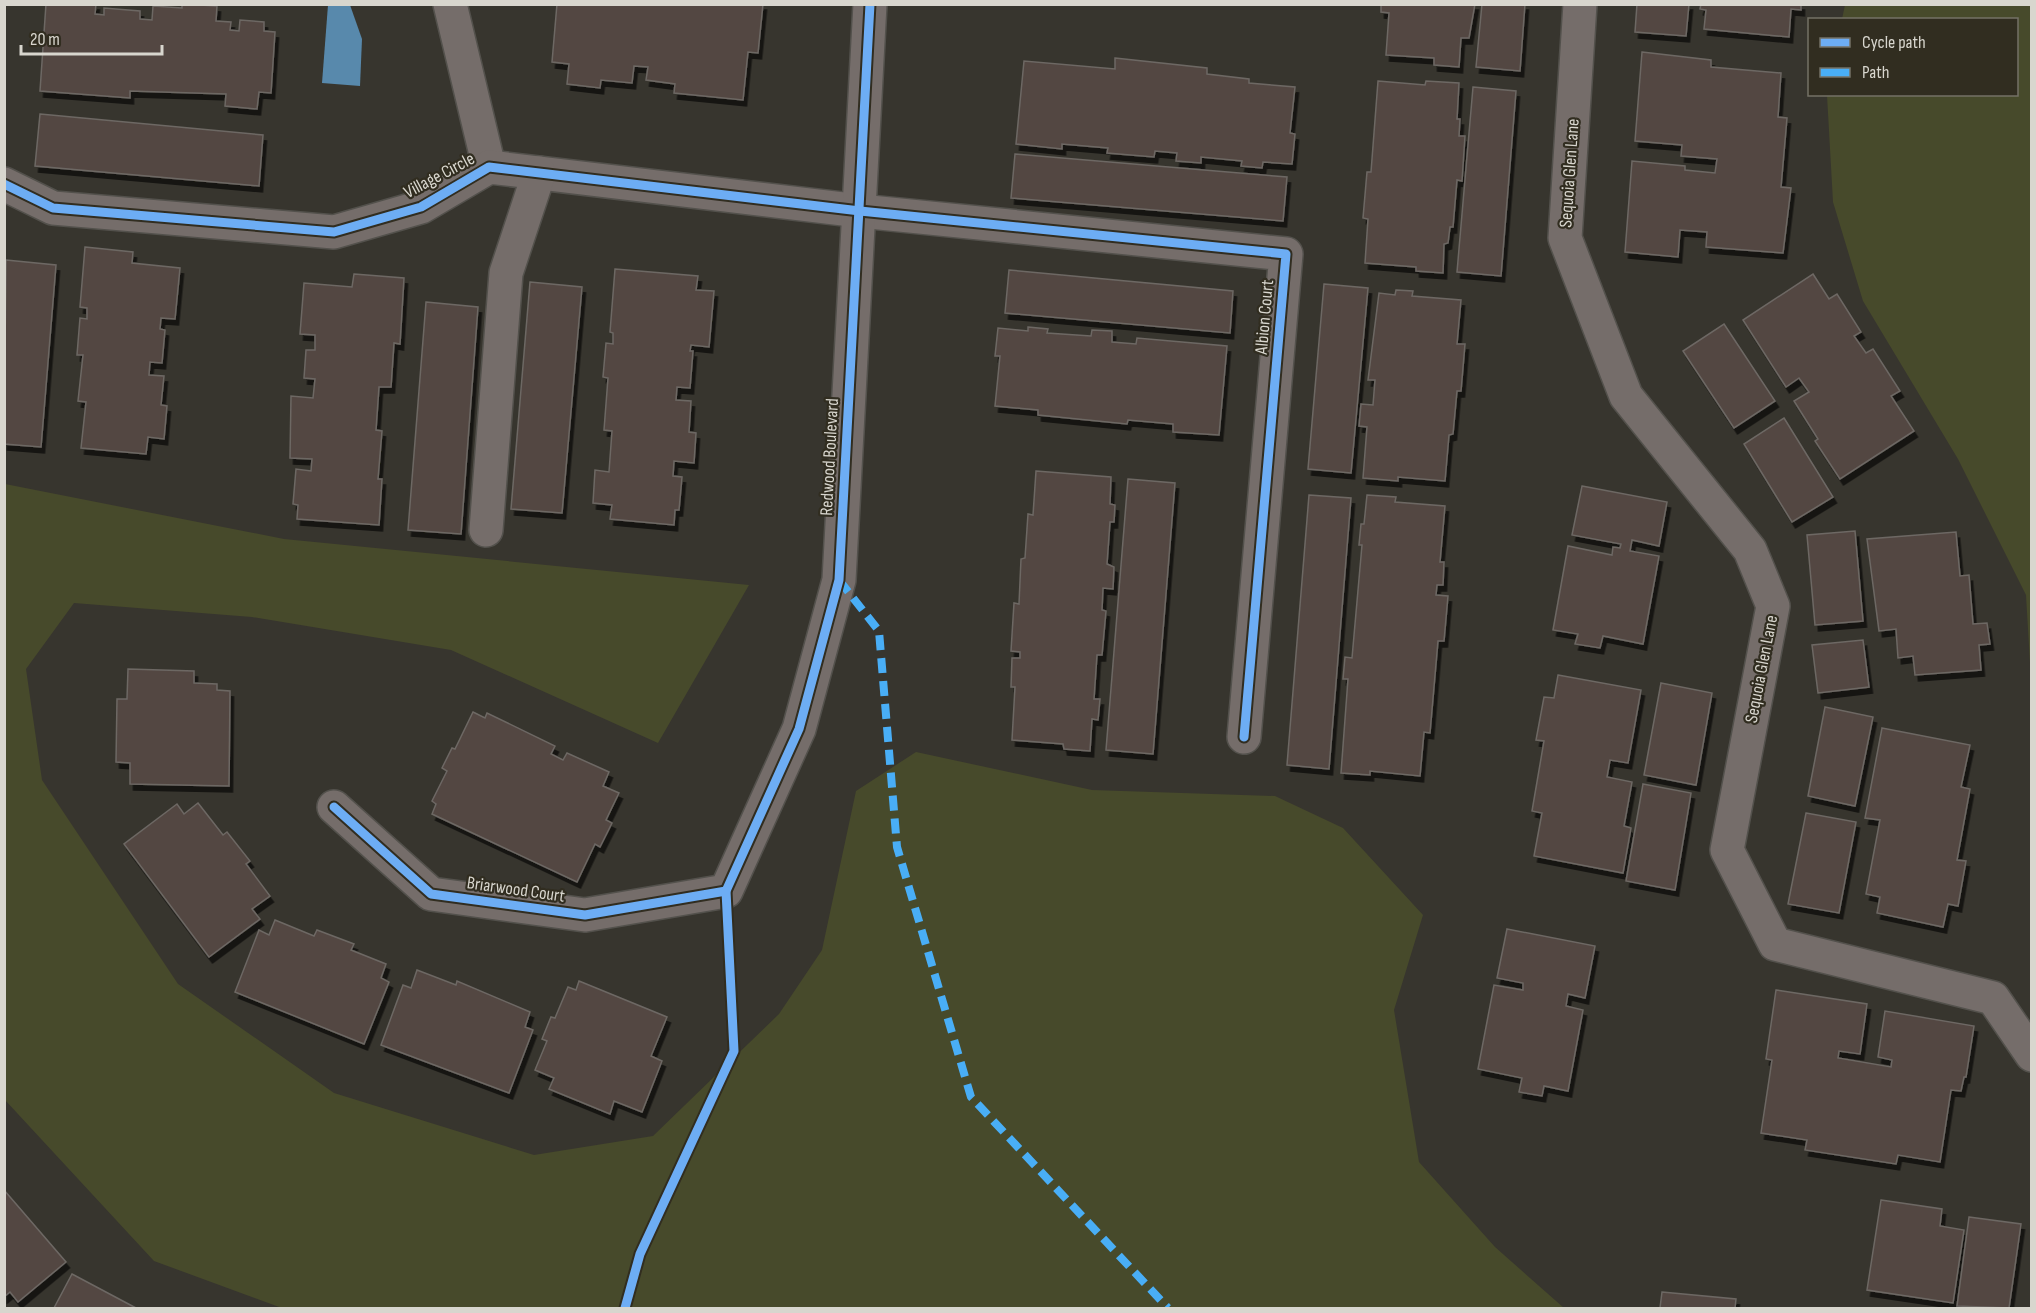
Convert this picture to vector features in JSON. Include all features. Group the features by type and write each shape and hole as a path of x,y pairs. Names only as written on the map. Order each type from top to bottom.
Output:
{"street":[{"name":"Village Circle","path":"450,4 489,167"},
{"name":"Redwood Boulevard","path":"726,891 799,729 839,580 870,4"},
{"name":"Sequoia Glen Lane","path":"1580,4 1565,238 1626,396 1750,550 1773,606 1727,850 1775,944 1994,998 2031,1055"},
{"name":"Village Circle","path":"4,184 53,208 334,232 422,207 489,167 860,211"},
{"path":"486,530 506,273 539,173"},
{"name":"Albion Court","path":"860,211 1286,254 1244,737"},
{"name":"Briarwood Court","path":"334,807 431,894 585,915 726,891"}],"green space":[{"path":"1845,5 2031,5 2031,680 2026,595 1958,459 1863,301 1833,202 1827,96 2018,96 2018,18 1842,18"},
{"path":"5,484 284,539 749,585 658,743 451,650 252,617 74,603 26,669 42,780 178,984 334,1093 534,1155 653,1136 779,1014 822,950 856,791 916,752 1092,790 1275,796 1343,828 1423,915 1394,1010 1419,1162 1495,1247 1564,1308 282,1308 154,1261 5,1100"}],"water":[{"path":"328,5 350,5 362,39 360,86 322,83"}],"building":[{"path":"46,4 96,4 95,14 104,15 104,8 140,11 140,19 152,20 153,6 182,8 182,4 217,6 216,21 231,22 230,30 239,31 240,20 264,22 264,31 275,32 271,93 259,92 257,109 225,106 226,94 130,91 130,98 40,91"},
{"path":"557,4 763,4 758,53 748,52 743,100 674,93 675,84 646,80 648,67 634,66 632,83 601,80 600,88 567,84 569,64 552,62"},
{"path":"1381,4 1475,4 1469,38 1461,38 1459,67 1434,65 1434,58 1386,55 1389,13 1381,12"},
{"path":"1482,4 1525,4 1520,71 1476,67"},
{"path":"1637,4 1689,4 1686,36 1635,32"},
{"path":"1701,4 1801,4 1801,10 1791,9 1789,37 1704,29 1706,10 1700,9"},
{"path":"1642,52 1711,60 1711,67 1781,73 1778,117 1787,118 1781,187 1791,188 1783,253 1706,247 1707,232 1680,230 1678,257 1625,252 1632,161 1685,166 1685,170 1715,173 1717,159 1681,156 1682,145 1635,141"},
{"path":"1115,58 1207,68 1207,74 1249,79 1249,83 1295,87 1290,133 1295,134 1292,164 1263,162 1262,168 1241,166 1242,161 1201,157 1201,163 1176,161 1177,153 1155,151 1154,157 1107,153 1108,148 1062,144 1062,149 1016,144 1024,61 1115,69"},
{"path":"1378,81 1425,85 1426,81 1459,83 1457,119 1460,119 1459,136 1465,136 1462,181 1457,180 1453,227 1450,227 1448,243 1444,244 1443,273 1416,271 1416,267 1365,263 1368,219 1363,218 1367,172 1371,172"},
{"path":"1473,87 1516,91 1501,276 1457,272"},
{"path":"40,114 263,135 259,186 35,166"},
{"path":"1015,154 1287,177 1283,221 1011,198"},
{"path":"85,247 133,252 132,263 180,268 175,319 161,318 160,329 165,330 162,363 150,362 149,375 164,376 161,405 167,406 164,439 148,437 146,454 81,448 86,402 78,401 83,355 77,355 80,318 87,319 87,308 80,307"},
{"path":"6,260 56,265 41,447 4,444"},
{"path":"615,269 698,276 696,290 714,291 709,347 691,345 690,351 693,351 690,388 677,387 676,400 691,401 689,432 696,433 694,463 674,461 673,476 682,477 679,510 675,510 674,525 610,519 612,505 593,503 595,470 609,472 612,431 604,430 608,378 603,377 606,343 613,344 613,333 610,332"},
{"path":"1009,270 1233,291 1230,333 1005,313"},
{"path":"354,274 404,278 400,344 394,343 391,387 379,387 376,430 382,431 378,479 382,479 379,525 297,519 298,505 293,504 296,469 311,471 312,459 290,458 291,396 313,398 315,379 304,378 306,350 315,350 315,335 300,334 304,283 352,287"},
{"path":"1813,274 1829,299 1837,294 1861,332 1854,336 1866,353 1873,349 1900,391 1891,396 1914,431 1840,479 1815,441 1818,439 1794,401 1809,392 1799,378 1786,387 1743,320"},
{"path":"530,282 582,287 562,513 511,509"},
{"path":"1324,284 1368,288 1351,473 1308,469"},
{"path":"1396,290 1413,291 1412,296 1461,300 1457,344 1465,344 1461,391 1457,391 1453,434 1449,435 1445,481 1398,477 1398,481 1363,478 1367,427 1359,426 1361,404 1373,405 1375,380 1368,380 1379,293 1395,295"},
{"path":"426,302 478,307 461,534 408,530"},
{"path":"1724,324 1775,401 1734,428 1683,351"},
{"path":"1028,327 1048,329 1047,333 1091,336 1092,330 1112,331 1112,342 1136,344 1137,338 1227,346 1219,435 1173,432 1173,424 1128,420 1127,424 1038,415 1038,410 995,406 1000,356 995,356 998,328 1028,331"},
{"path":"1784,418 1833,497 1792,522 1744,444"},
{"path":"1036,471 1111,477 1110,504 1115,505 1114,522 1110,522 1107,564 1114,567 1113,589 1103,588 1102,610 1106,611 1102,655 1097,655 1094,699 1100,699 1098,720 1092,719 1090,751 1064,749 1063,744 1012,740 1015,687 1011,687 1012,658 1020,658 1020,652 1011,651 1014,603 1019,604 1021,559 1025,558 1028,514 1033,515"},
{"path":"1128,479 1175,483 1153,754 1106,750"},
{"path":"1582,486 1667,502 1659,546 1632,540 1630,551 1659,556 1643,644 1603,636 1600,648 1575,644 1578,634 1553,630 1568,546 1612,555 1613,547 1620,548 1621,544 1572,535"},
{"path":"1309,495 1351,498 1329,769 1287,765"},
{"path":"1367,495 1396,497 1395,502 1445,506 1440,562 1444,562 1443,585 1437,585 1436,595 1448,596 1444,641 1438,641 1430,733 1424,732 1420,776 1370,771 1370,775 1341,773 1348,679 1343,679 1345,657 1352,658 1362,545 1359,545"},
{"path":"1855,531 1863,621 1815,625 1807,535"},
{"path":"1956,532 1960,576 1969,575 1973,624 1987,623 1990,644 1979,645 1981,670 1915,675 1913,656 1898,658 1896,629 1879,631 1867,539"},
{"path":"1863,640 1869,687 1818,693 1812,645"},
{"path":"128,669 194,671 194,683 217,684 217,690 230,691 229,786 130,784 130,763 116,762 117,699 127,699"},
{"path":"1558,675 1641,690 1628,763 1610,760 1607,777 1632,782 1624,826 1631,828 1623,873 1534,856 1542,813 1532,811 1544,741 1536,740 1544,697 1554,698"},
{"path":"1661,683 1712,693 1696,785 1644,775"},
{"path":"1825,707 1873,717 1855,806 1808,796"},
{"path":"473,712 485,718 487,713 555,746 551,754 563,760 567,753 609,772 603,786 619,793 606,820 612,823 600,847 595,844 577,882 432,814 436,804 432,801 447,771 442,768 452,748 455,749"},
{"path":"1882,728 1970,745 1961,787 1970,789 1957,860 1966,861 1958,906 1948,904 1943,927 1877,913 1880,897 1866,894 1880,820 1865,818"},
{"path":"1643,784 1691,793 1675,890 1626,881"},
{"path":"198,803 223,835 227,832 250,861 246,864 270,896 252,909 260,919 209,957 124,844 177,804 184,814"},
{"path":"1806,813 1856,822 1839,913 1788,904"},
{"path":"275,920 314,936 317,930 354,944 351,950 386,964 381,978 389,982 364,1044 235,992 259,930 269,935"},
{"path":"1507,929 1595,946 1585,998 1568,994 1566,1006 1583,1010 1568,1091 1544,1086 1542,1096 1519,1092 1522,1078 1478,1069 1494,985 1523,990 1523,983 1497,978"},
{"path":"417,970 456,985 457,981 530,1012 525,1027 533,1030 509,1093 381,1045 403,985 411,988"},
{"path":"579,981 667,1017 651,1056 662,1061 642,1112 614,1101 610,1114 549,1089 554,1078 535,1070 547,1041 542,1039 551,1017 555,1018 568,987 576,990"},
{"path":"1776,990 1867,1004 1860,1054 1839,1051 1838,1058 1891,1067 1892,1060 1878,1057 1885,1011 1974,1026 1966,1077 1964,1077 1961,1091 1951,1090 1940,1162 1898,1155 1896,1164 1805,1150 1807,1140 1761,1133 1772,1060 1766,1059"},
{"path":"4,1190 66,1262 18,1302 10,1292 4,1297"},
{"path":"1881,1200 1942,1209 1940,1226 1964,1230 1953,1303 1867,1290"},
{"path":"1969,1217 2021,1224 2009,1308 1957,1306"},
{"path":"72,1274 136,1308 54,1308"},
{"path":"1662,1292 1736,1299 1735,1308 1660,1308"}],"marked path":[{"path":"839,580 879,631 897,847 971,1097 1168,1308"}],"cycle path":[{"path":"625,1308 640,1254 734,1051 726,891 799,729 839,580 870,4"},
{"path":"4,184 53,208 334,232 421,207 489,167 860,211 1286,254 1244,737"},
{"path":"334,807 431,894 585,915 726,891"}]}
